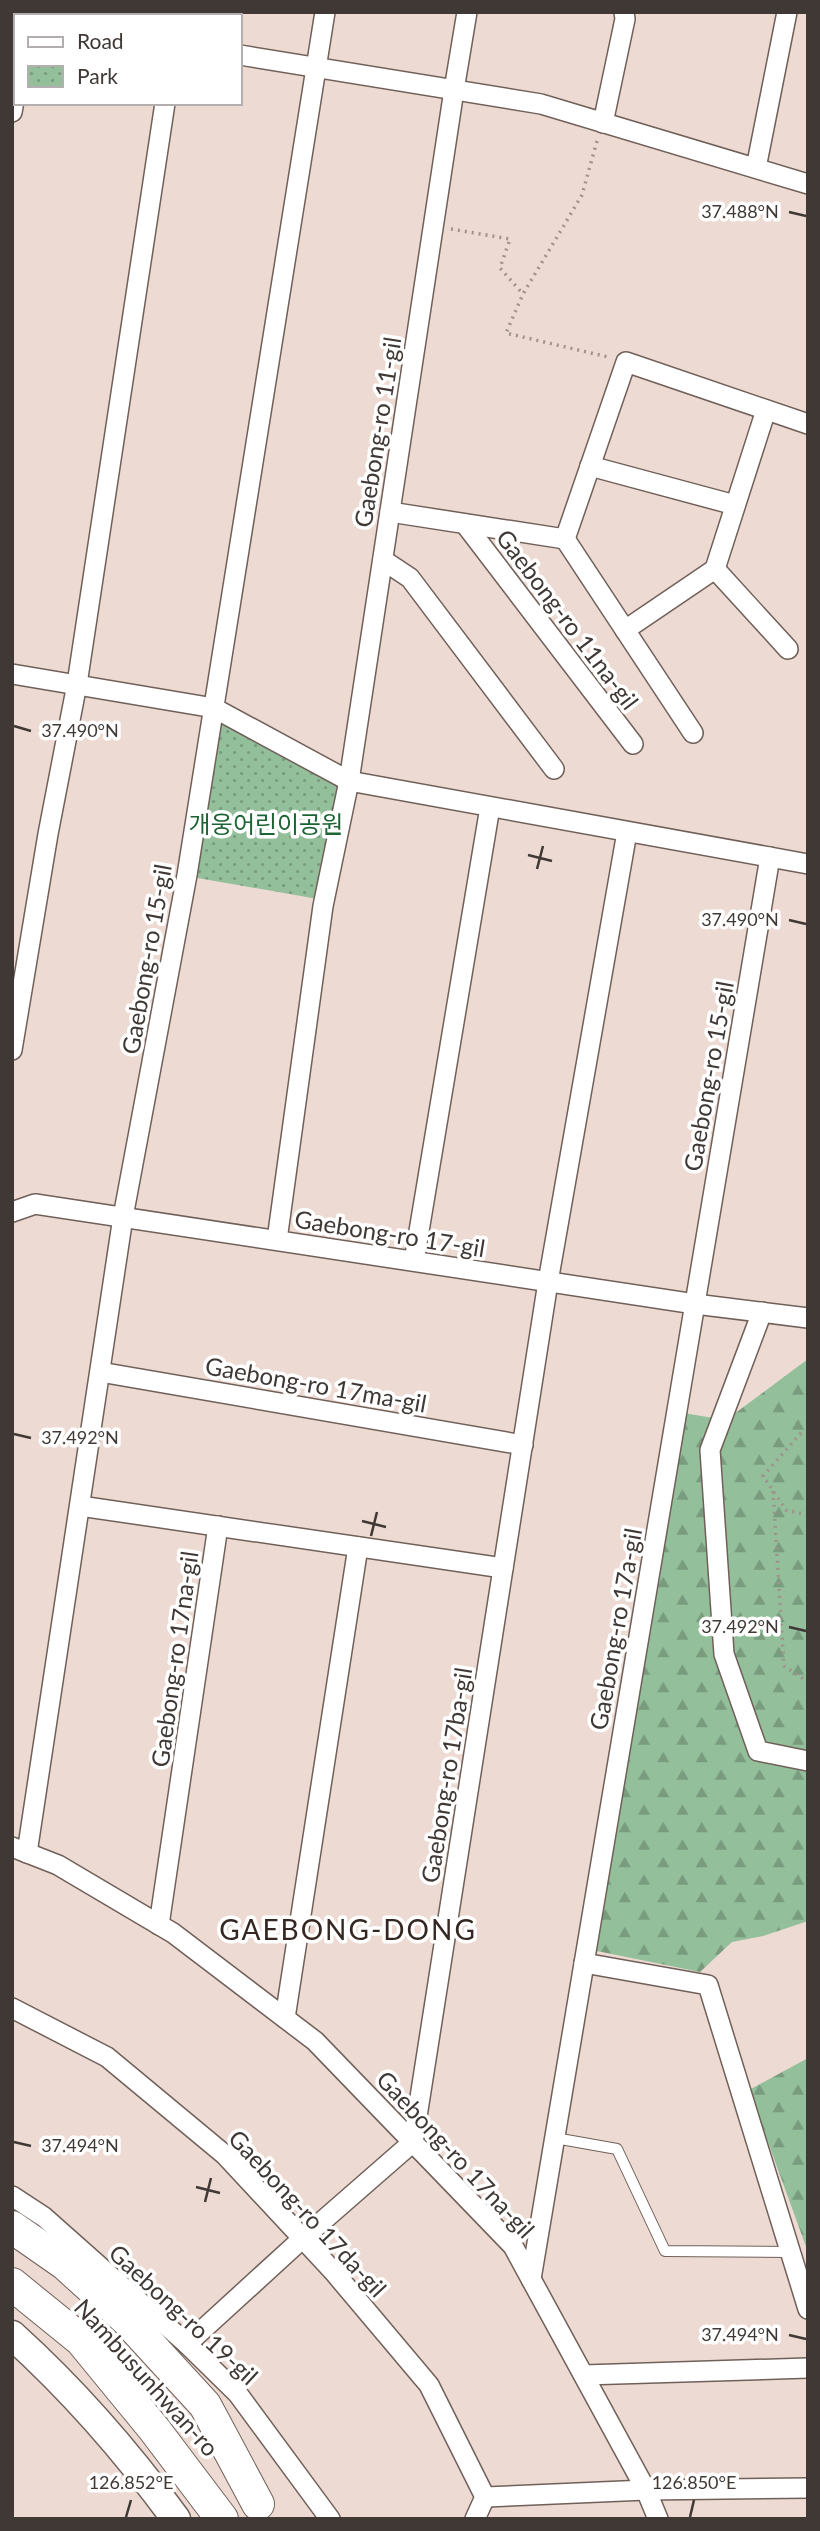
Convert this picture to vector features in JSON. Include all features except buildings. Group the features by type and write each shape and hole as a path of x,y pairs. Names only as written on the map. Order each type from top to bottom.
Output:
{"main road":[{"path":"12,2227 65,2264 127,2320 205,2405 262,2512"},
{"name":"Nambusunhwan-ro","path":"12,2253 87,2304 181,2411 262,2512"},
{"name":"Nambusunhwan-ro","path":"12,2284 81,2340 154,2429 222,2519"},
{"path":"12,2335 54,2373 137,2465 176,2519"}],"street":[{"path":"214,708 314,67 325,12"},
{"name":"Gaebong-ro 11-gil","path":"349,781 467,12"},
{"path":"603,122 625,19 624,12"},
{"path":"756,169 787,12"},
{"path":"242,55 541,104 808,184"},
{"path":"12,1049 49,827 77,684 165,105"},
{"path":"626,362 808,424"},
{"name":"Gaebong-ro 11na-gil","path":"565,540 626,362"},
{"path":"625,630 715,569 766,410"},
{"path":"590,466 735,505"},
{"name":"Gaebong-ro 11na-gil","path":"390,512 565,540 693,733"},
{"name":"Gaebong-ro 11na-gil","path":"465,524 633,744"},
{"path":"383,560 410,578 554,769"},
{"path":"715,569 788,649"},
{"path":"12,674 214,708 349,781 808,864"},
{"name":"Gaebong-ro 15-gil","path":"123,1217 187,875 214,708"},
{"path":"277,1241 323,906 349,781"},
{"path":"414,1261 490,807"},
{"path":"548,1282 627,832"},
{"name":"Gaebong-ro 15-gil","path":"695,1304 770,857"},
{"name":"Gaebong-ro 17-gil","path":"12,1212 35,1204 695,1304 808,1318"},
{"path":"20,1850 80,1506 123,1217"},
{"name":"Gaebong-ro 17ba-gil","path":"413,2142 548,1282"},
{"name":"Gaebong-ro 17a-gil","path":"531,2279 695,1304"},
{"path":"762,1312 710,1450 724,1654 758,1751 808,1761"},
{"name":"Gaebong-ro 17ma-gil","path":"100,1371 523,1445"},
{"path":"80,1506 503,1568"},
{"name":"Gaebong-ro 17na-gil","path":"159,1925 218,1526"},
{"path":"285,2018 358,1547"},
{"name":"Gaebong-ro 17na-gil","path":"20,1850 58,1865 159,1925 316,2041 513,2246 646,2490 658,2519"},
{"path":"584,1963 708,1985 808,2309"},
{"name":"Gaebong-ro 17da-gil","path":"12,2008 107,2057 225,2155 333,2271 429,2385 485,2497"},
{"path":"187,2344 413,2142"},
{"name":"Gaebong-ro 19-gil","path":"12,2196 44,2217 187,2344 238,2394 330,2519"},
{"path":"584,2375 808,2368"},
{"path":"475,2519 485,2497 646,2490 808,2488"}],"lane":[{"path":"555,2138 617,2149 665,2251 790,2252"}],"path":[{"path":"603,122 582,195 523,294 506,333 626,362"},
{"path":"450,229 510,239 500,268 523,294"},
{"path":"808,1431 800,1434 764,1476 786,1510 808,1515"},
{"path":"773,1490 784,1666 808,1682"}],"green space":[{"name":"개웅어린이공원","path":"217,717 343,787 318,899 192,877"},
{"path":"808,1359 808,1921 763,1936 732,1942 700,1972 587,1949 677,1412 726,1420"},
{"path":"808,2058 808,2252 749,2090"}],"district":[{"name":"GAEBONG-DONG","path":"348,1929"}]}
